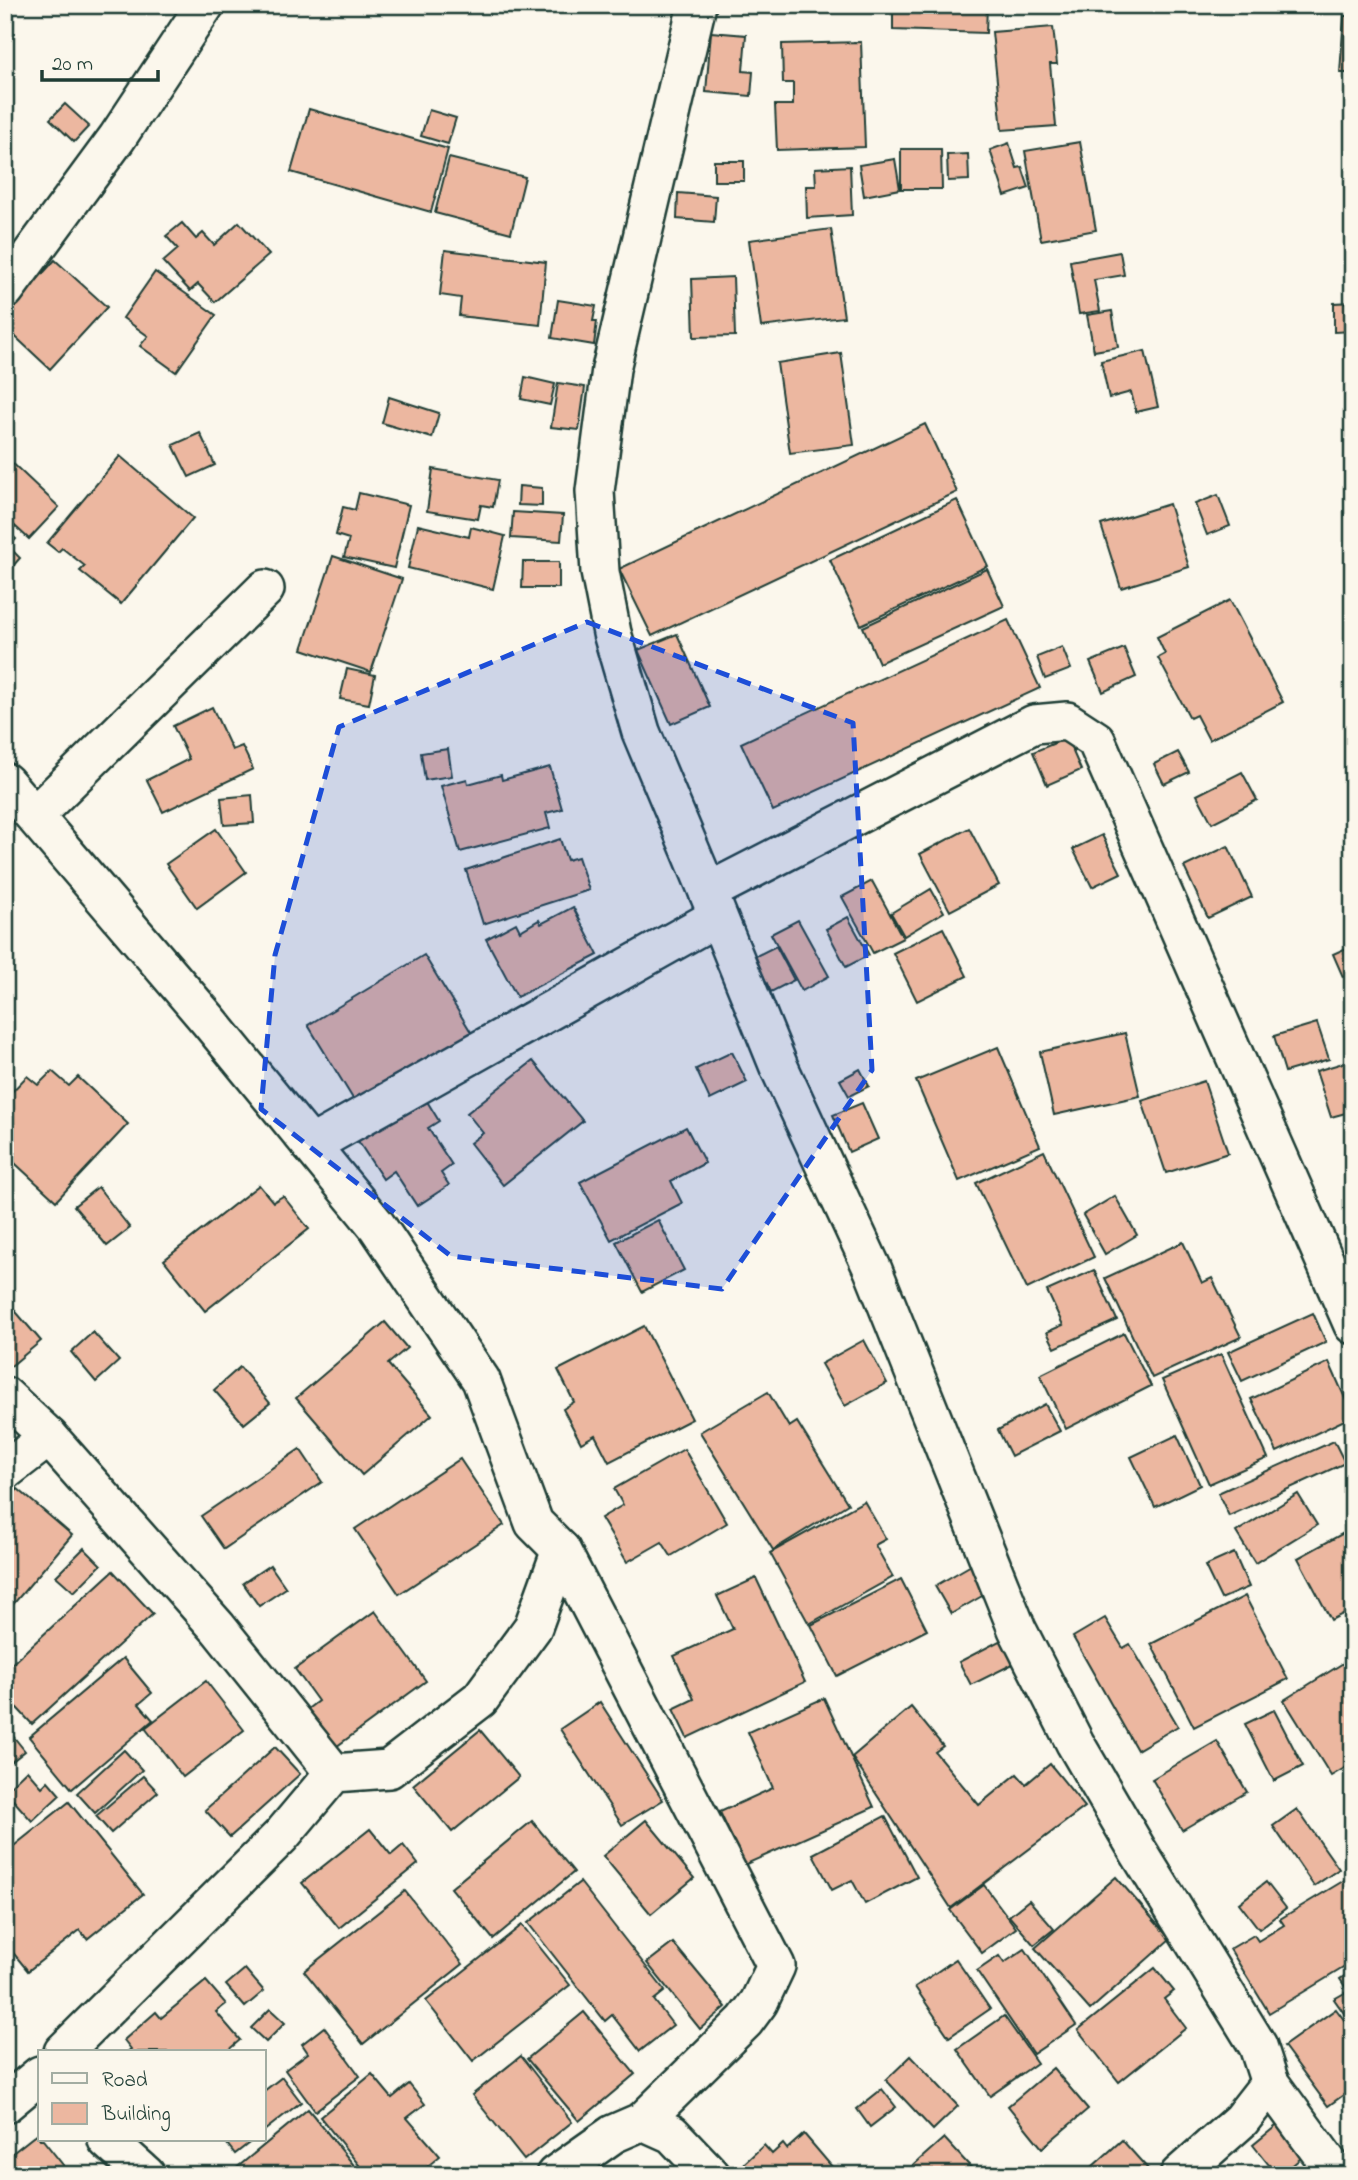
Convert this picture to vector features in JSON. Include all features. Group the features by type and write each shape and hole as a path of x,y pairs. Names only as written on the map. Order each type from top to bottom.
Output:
{"street":[{"path":"5,290 117,138 205,5"},
{"path":"697,5 611,369 595,491 600,572 611,633 640,732 779,1067 873,1270 1017,1629 1075,1743 1258,2046 1270,2083 1337,2175"},
{"path":"35,815 265,589"},
{"path":"311,1145 713,904 1034,724 1067,721 1096,740 1352,1324"},
{"path":"5,782 209,1021 377,1226 481,1380 534,1523 561,1550 776,1966 759,2002 745,2021 643,2121 613,2134 555,2175"},
{"path":"5,1396 49,1437 218,1628 334,1773"},
{"path":"5,1471 49,1437"},
{"path":"65,2050 281,1836 334,1773 388,1769 480,1699 533,1627 561,1550"},
{"path":"5,2105 38,2079"},
{"path":"1179,2175 1241,2120 1270,2083"},
{"path":"643,2121 673,2134 710,2175"},
{"path":"109,2142 146,2175"}],"highlighted area":[{"path":"587,622 853,723 872,1070 722,1289 451,1256 261,1109 275,955 339,727"}],"building":[{"path":"893,5 987,5 986,33 893,30"},
{"path":"1344,16 1353,16 1353,73 1340,73"},
{"path":"1053,27 1057,64 1050,64 1056,126 1002,130 992,32"},
{"path":"711,32 746,35 743,71 753,72 751,96 706,92"},
{"path":"861,42 865,147 777,150 775,105 793,105 793,83 783,83 782,44"},
{"path":"65,104 89,126 74,142 50,119"},
{"path":"309,109 448,149 431,212 291,172"},
{"path":"429,110 456,118 448,144 421,136"},
{"path":"1080,142 1096,230 1041,240 1025,151"},
{"path":"1009,143 1017,168 1022,167 1029,188 1005,196 990,150"},
{"path":"901,149 941,149 942,189 901,189"},
{"path":"968,154 969,180 948,181 947,155"},
{"path":"449,158 525,177 511,233 435,213"},
{"path":"895,159 900,189 864,196 859,165"},
{"path":"714,161 744,161 744,181 714,181"},
{"path":"850,166 852,215 807,218 806,186 816,186 815,168"},
{"path":"678,193 716,196 714,222 677,219"},
{"path":"239,222 269,255 215,302 198,284 190,291 163,262 178,249 166,236 182,223 196,239 203,233 214,245"},
{"path":"831,229 844,317 761,327 749,240"},
{"path":"445,250 546,262 540,325 459,316 461,298 440,295"},
{"path":"1120,252 1124,275 1094,280 1100,311 1079,314 1070,261"},
{"path":"55,260 107,307 50,369 5,327 5,315"},
{"path":"155,272 216,315 176,372 140,346 148,336 123,318"},
{"path":"733,277 735,336 694,337 692,279"},
{"path":"558,300 596,306 593,321 597,321 594,345 552,338"},
{"path":"1353,302 1353,331 1334,332 1334,303"},
{"path":"1112,311 1118,347 1094,351 1087,315"},
{"path":"1145,351 1158,407 1136,412 1131,392 1109,398 1101,361"},
{"path":"841,353 854,445 790,453 777,363"},
{"path":"525,377 555,384 550,405 521,399"},
{"path":"558,383 585,387 579,430 551,427"},
{"path":"389,397 439,413 432,438 382,423"},
{"path":"925,424 957,492 652,636 619,569"},
{"path":"200,433 215,465 189,477 173,445"},
{"path":"120,456 193,518 121,604 80,571 85,566 62,548 58,552 47,543"},
{"path":"6,457 59,507 29,539 5,517"},
{"path":"433,469 498,480 493,507 481,505 478,519 427,511"},
{"path":"519,486 542,488 542,506 518,505"},
{"path":"359,493 409,505 394,568 344,557 349,539 336,535 343,507 355,510"},
{"path":"1218,495 1230,526 1207,535 1195,504"},
{"path":"957,500 988,566 861,625 830,560"},
{"path":"1169,504 1189,567 1121,588 1101,525"},
{"path":"513,512 563,515 561,541 511,538"},
{"path":"418,525 469,537 471,527 505,536 493,589 408,568"},
{"path":"5,529 16,539 9,547 20,558 5,575"},
{"path":"333,556 402,579 371,672 302,649"},
{"path":"523,562 559,562 559,588 522,588"},
{"path":"987,569 1004,606 879,663 863,627"},
{"path":"1230,600 1283,702 1209,740 1196,715 1190,718 1158,658 1165,654 1157,637"},
{"path":"1008,620 1040,688 773,811 741,743"},
{"path":"677,634 710,707 671,724 638,650"},
{"path":"1062,647 1071,669 1045,679 1037,657"},
{"path":"1124,648 1136,677 1103,692 1090,662"},
{"path":"347,669 375,675 369,704 340,699"},
{"path":"212,707 232,750 242,746 253,769 163,812 147,780 189,759 173,726"},
{"path":"1067,738 1081,770 1047,785 1033,752"},
{"path":"448,749 452,776 425,780 421,753"},
{"path":"1178,752 1189,772 1164,784 1154,764"},
{"path":"550,767 562,809 546,813 550,828 460,852 441,786 467,779 468,784 501,775 502,780"},
{"path":"1242,772 1257,800 1212,823 1197,795"},
{"path":"252,795 254,823 224,825 221,798"},
{"path":"969,828 999,885 950,911 920,854"},
{"path":"216,829 246,872 197,908 166,864"},
{"path":"1102,835 1121,873 1092,887 1073,849"},
{"path":"560,839 567,860 578,857 589,890 483,924 466,870"},
{"path":"1228,846 1252,897 1208,918 1184,867"},
{"path":"872,881 903,938 873,953 842,897"},
{"path":"931,889 944,912 904,936 891,913"},
{"path":"573,907 598,955 517,997 486,939 516,923 520,931 539,920 541,924"},
{"path":"848,917 869,955 846,967 826,929"},
{"path":"798,920 829,976 802,991 771,934"},
{"path":"943,928 967,976 917,1001 893,953"},
{"path":"1353,945 1353,972 1343,977 1333,954"},
{"path":"776,946 794,980 771,992 754,957"},
{"path":"424,955 474,1037 358,1107 308,1025"},
{"path":"1317,1023 1329,1059 1285,1072 1274,1036"},
{"path":"1125,1033 1140,1096 1054,1115 1040,1052"},
{"path":"998,1047 1040,1146 959,1181 916,1081"},
{"path":"732,1052 747,1082 710,1100 696,1069"},
{"path":"1353,1060 1353,1111 1331,1117 1316,1071"},
{"path":"533,1061 583,1121 503,1185 470,1143 483,1133 467,1113"},
{"path":"860,1069 869,1086 849,1096 840,1080"},
{"path":"52,1071 69,1086 78,1077 128,1124 56,1201 5,1154 5,1099 27,1076 38,1085"},
{"path":"1204,1081 1228,1153 1166,1173 1142,1101"},
{"path":"425,1098 439,1121 428,1128 452,1165 441,1173 449,1185 417,1206 394,1171 383,1179 358,1141"},
{"path":"862,1103 878,1139 849,1152 833,1115"},
{"path":"686,1127 705,1163 671,1181 682,1203 611,1240 580,1182"},
{"path":"1044,1151 1094,1257 1027,1289 976,1183"},
{"path":"259,1185 273,1202 283,1196 309,1229 205,1311 164,1260"},
{"path":"98,1187 130,1228 107,1246 74,1206"},
{"path":"1115,1196 1137,1235 1105,1254 1083,1215"},
{"path":"658,1220 684,1270 642,1292 616,1242"},
{"path":"1183,1242 1202,1283 1212,1278 1241,1337 1152,1378 1105,1278"},
{"path":"1094,1270 1117,1320 1055,1348 1047,1332 1063,1325 1047,1291"},
{"path":"5,1299 41,1341 5,1371"},
{"path":"1313,1313 1326,1342 1242,1381 1228,1352"},
{"path":"385,1322 407,1348 388,1364 432,1415 362,1475 296,1398"},
{"path":"644,1326 692,1419 609,1462 595,1435 581,1443 563,1409 574,1402 558,1370"},
{"path":"93,1332 119,1361 96,1382 71,1352"},
{"path":"1124,1333 1151,1386 1066,1429 1040,1375"},
{"path":"864,1340 887,1383 845,1406 821,1364"},
{"path":"1221,1354 1268,1458 1209,1484 1162,1380"},
{"path":"1329,1362 1353,1416 1277,1452 1251,1399"},
{"path":"240,1367 270,1403 244,1424 214,1390"},
{"path":"768,1392 789,1427 797,1422 848,1504 773,1550 700,1432"},
{"path":"1045,1404 1060,1431 1011,1456 998,1430"},
{"path":"1177,1435 1200,1485 1155,1507 1131,1457"},
{"path":"1334,1441 1345,1463 1229,1516 1218,1493"},
{"path":"300,1449 322,1482 224,1549 201,1516"},
{"path":"684,1449 727,1523 671,1556 662,1542 627,1562 601,1518 623,1505 614,1489"},
{"path":"460,1459 504,1525 399,1594 355,1529"},
{"path":"18,1489 72,1535 10,1608 5,1603 5,1503"},
{"path":"1298,1494 1317,1525 1255,1563 1236,1532"},
{"path":"864,1501 886,1539 875,1545 893,1577 809,1624 770,1553"},
{"path":"1349,1530 1353,1536 1353,1609 1331,1620 1298,1558"},
{"path":"84,1548 101,1565 74,1592 56,1576"},
{"path":"1234,1553 1249,1587 1221,1599 1205,1566"},
{"path":"973,1564 989,1592 951,1614 935,1586"},
{"path":"270,1565 286,1588 259,1606 243,1583"},
{"path":"113,1571 153,1614 32,1724 5,1695 5,1670"},
{"path":"756,1578 805,1682 687,1738 673,1709 694,1699 674,1656 733,1629 717,1596"},
{"path":"901,1579 927,1630 837,1676 811,1625"},
{"path":"1245,1596 1288,1679 1194,1727 1151,1644"},
{"path":"375,1611 426,1681 333,1749 305,1711 318,1701 295,1669"},
{"path":"1105,1618 1123,1648 1130,1644 1178,1726 1137,1750 1073,1637"},
{"path":"1003,1639 1015,1663 971,1685 959,1662"},
{"path":"1353,1657 1353,1763 1331,1776 1284,1700"},
{"path":"123,1658 152,1693 139,1704 153,1720 72,1789 29,1737"},
{"path":"206,1681 244,1730 183,1777 145,1728"},
{"path":"824,1698 874,1807 744,1865 720,1812 773,1788 748,1732"},
{"path":"600,1702 663,1800 622,1825 560,1729"},
{"path":"911,1707 943,1746 935,1752 979,1805 1017,1774 1026,1784 1050,1764 1085,1807 951,1908 852,1757"},
{"path":"1274,1710 1303,1766 1274,1781 1245,1724"},
{"path":"5,1726 25,1751 5,1767"},
{"path":"480,1730 519,1777 452,1832 413,1785"},
{"path":"1217,1741 1247,1792 1182,1830 1152,1779"},
{"path":"275,1747 300,1774 230,1837 205,1810"},
{"path":"124,1750 142,1770 95,1813 77,1793"},
{"path":"27,1770 42,1787 48,1781 60,1795 32,1821 5,1791"},
{"path":"143,1776 158,1792 111,1833 96,1816"},
{"path":"69,1802 143,1894 87,1939 80,1930 28,1971 5,1943 5,1931 12,1926 5,1918 5,1885 11,1880 5,1872 5,1853"},
{"path":"1297,1809 1339,1869 1314,1886 1273,1826"},
{"path":"885,1816 917,1877 865,1904 852,1880 832,1890 813,1854"},
{"path":"646,1820 694,1878 651,1914 603,1856"},
{"path":"532,1821 574,1872 493,1939 451,1888"},
{"path":"370,1829 391,1855 403,1845 418,1864 339,1928 302,1883"},
{"path":"1116,1877 1170,1939 1090,2010 1035,1948"},
{"path":"1348,1878 1353,1886 1353,1962 1269,2013 1230,1949 1254,1935 1258,1941 1284,1925 1280,1919"},
{"path":"580,1882 665,1991 654,2000 673,2025 640,2051 612,2015 605,2021 528,1923"},
{"path":"1266,1882 1286,1908 1259,1929 1239,1903"},
{"path":"984,1885 1016,1928 982,1953 950,1910"},
{"path":"405,1891 463,1964 363,2044 304,1971"},
{"path":"1029,1900 1054,1929 1034,1945 1009,1916"},
{"path":"522,1925 570,1985 473,2061 426,2001"},
{"path":"673,1943 726,2007 700,2029 647,1963"},
{"path":"1025,1949 1076,2025 1033,2054 977,1971 999,1956 1004,1963"},
{"path":"956,1959 990,2009 949,2037 915,1987"},
{"path":"1155,1968 1174,1991 1164,1999 1186,2028 1119,2082 1078,2030"},
{"path":"245,1969 264,1991 245,2007 226,1985"},
{"path":"1353,1970 1353,2026 1334,1999 1348,1991 1340,1979"},
{"path":"206,1981 226,2004 216,2012 240,2040 228,2050 130,2050 124,2040 156,2012 161,2018"},
{"path":"270,2009 285,2023 266,2042 251,2028"},
{"path":"1336,2009 1353,2032 1353,2088 1328,2106 1284,2046"},
{"path":"584,2012 635,2074 579,2121 527,2059"},
{"path":"1004,2016 1037,2063 990,2096 957,2049"},
{"path":"324,2027 360,2076 315,2111 285,2070 308,2053 302,2044"},
{"path":"521,2056 572,2122 524,2160 472,2095"},
{"path":"911,2056 958,2106 933,2130 886,2080"},
{"path":"1053,2068 1088,2109 1042,2148 1008,2106"},
{"path":"372,2074 392,2098 409,2084 425,2104 407,2118 440,2156 417,2175 367,2175 320,2117"},
{"path":"282,2077 301,2102 266,2129 266,2089"},
{"path":"882,2089 896,2107 870,2127 857,2109"},
{"path":"308,2109 362,2175 228,2175"},
{"path":"1287,2117 1313,2148 1281,2175 1277,2175 1253,2145"},
{"path":"38,2133 38,2142 45,2142 71,2175 5,2175 5,2159"},
{"path":"804,2134 839,2175 743,2175 738,2169 764,2145 772,2154 783,2144 787,2149"},
{"path":"944,2138 978,2175 914,2175 909,2169"},
{"path":"1122,2140 1149,2170 1144,2175 1083,2175"},
{"path":"226,2142 250,2142 235,2154"}]}
